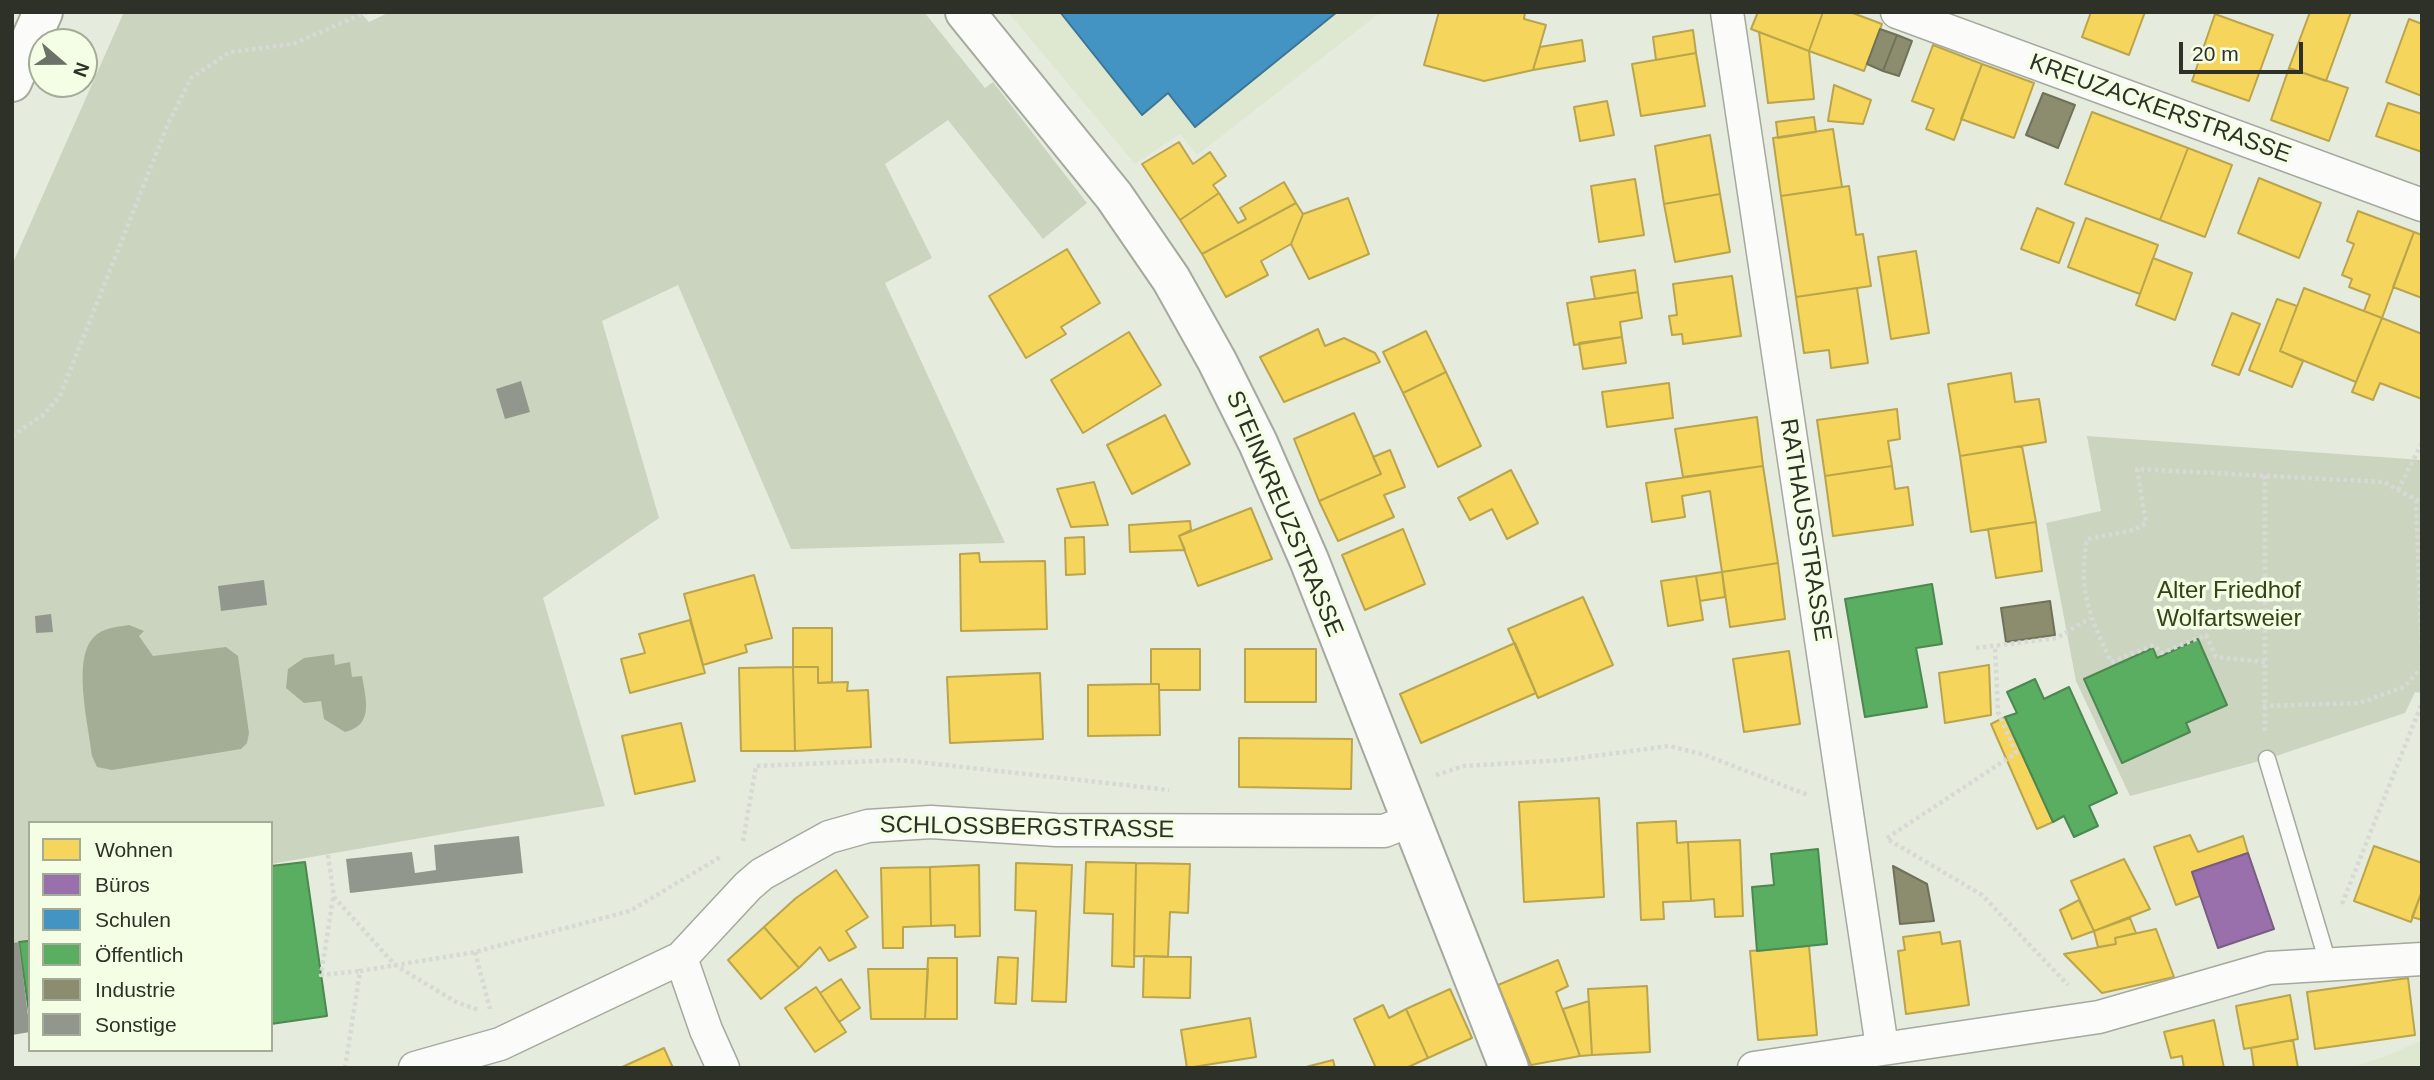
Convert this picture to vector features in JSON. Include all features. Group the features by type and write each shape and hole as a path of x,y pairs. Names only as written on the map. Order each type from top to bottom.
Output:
{"main road":[{"path":"12,82 43,12"},
{"name":"STEINKREUZSTRASSE","path":"965,12 1114,196 1171,279 1210,349 1264,455 1320,589 1508,1068"}],"street":[{"name":"RATHAUSSTRASSE","path":"1727,12 1882,1047"},
{"name":"KREUZACKERSTRASSE","path":"1898,12 2422,205"},
{"name":"SCHLOSSBERGSTRASSE","path":"415,1068 499,1044 681,958 762,874 829,837 868,826 931,822 1056,830 1384,831 1405,804"},
{"path":"681,958 706,1030 723,1068"},
{"path":"1754,1068 2099,1017 2269,968 2422,959"}],"lane":[{"path":"2267,760 2328,963"}],"path":[{"path":"12,436 43,415 60,396 168,124 191,78 230,52 293,44 367,12"},
{"path":"2398,490 2422,443"},
{"path":"2265,662 2216,657 2206,635 2161,653 2154,645 2111,662 2090,618 2081,572 2087,539 2134,530 2146,523 2137,469 2265,473 2384,482 2419,500 2422,654"},
{"path":"2265,473 2263,706 2267,760"},
{"path":"1976,649 2057,638 2090,618"},
{"path":"1887,838 2016,753 1998,712 1995,646"},
{"path":"2263,706 2359,703 2404,687 2422,667"},
{"path":"2328,963 2341,905 2422,703"},
{"path":"1405,804 1464,766 1564,760 1669,746 1705,755 1811,796 1848,821 1887,838 1982,895 2099,1017"},
{"path":"743,844 756,766 900,760 1176,791"},
{"path":"328,855 334,897 321,975 475,952 631,911 731,851"},
{"path":"334,897 395,965 456,1002 492,1015 475,952"},
{"path":"345,1068 360,971"}],"shaded area":[{"path":"1008,12 1381,12 1197,155 1180,134 1135,164"},
{"path":"129,625 144,631 139,636 153,656 226,647 238,656 249,733 247,743 241,749 112,770 97,767 92,756 85,712 83,678 87,648 100,632"},
{"path":"334,654 335,665 350,662 352,677 362,676 365,694 364,718 354,729 345,732 324,719 321,701 304,703 286,688 288,669 304,658"},
{"path":"2422,1040 2422,1068 2351,1068 2389,1055"}],"green space":[{"path":"124,12 360,12 369,22 390,12 924,12 985,88 993,82 1087,203 1043,239 948,120 885,164 932,258 885,283 1005,543 791,549 678,285 602,321 659,518 543,598 605,806 273,864 273,821 28,821 28,941 12,943 12,265 86,98 98,98 98,71"},
{"name":"Alter Friedhof Wolfartsweier","path":"2087,436 2422,460 2422,693 2415,692 2405,713 2267,759 2130,796 2076,681 2046,523 2101,511"}],"building: Wohnen":[{"path":"1439,12 1525,12 1524,19 1546,25 1533,70 1484,81 1424,65"},
{"path":"1758,12 1823,12 1809,51 1751,29"},
{"path":"1823,12 1850,12 1882,24 1864,71 1809,51"},
{"path":"2091,12 2145,12 2129,55 2082,37"},
{"path":"2310,12 2351,12 2326,81 2289,68"},
{"path":"2215,14 2273,35 2249,101 2192,81"},
{"path":"2409,19 2422,24 2422,96 2386,82"},
{"path":"1693,30 1696,53 1656,60 1653,37"},
{"path":"1759,32 1809,51 1814,99 1768,103"},
{"path":"1582,40 1585,61 1533,70 1540,47"},
{"path":"1933,45 1982,64 1954,140 1926,129 1934,109 1912,101"},
{"path":"1696,53 1705,106 1641,116 1632,64"},
{"path":"1982,64 2034,83 2014,138 1961,119"},
{"path":"2289,68 2348,88 2329,141 2271,120"},
{"path":"1834,85 1871,100 1863,124 1828,121"},
{"path":"1607,101 1614,135 1580,141 1574,107"},
{"path":"2388,103 2422,114 2422,152 2376,136"},
{"path":"2092,112 2188,148 2160,220 2065,184"},
{"path":"1814,117 1816,132 1778,138 1776,122"},
{"path":"1833,129 1842,187 1781,196 1773,138"},
{"path":"1710,135 1720,194 1664,204 1655,146"},
{"path":"1179,142 1193,164 1210,152 1226,176 1213,185 1219,193 1180,220 1142,164"},
{"path":"2188,148 2232,165 2205,237 2160,220"},
{"path":"2259,178 2321,203 2299,258 2238,233"},
{"path":"1635,179 1644,235 1599,242 1591,186"},
{"path":"1284,182 1296,203 1202,254 1180,220 1219,193 1238,223 1246,219 1240,208"},
{"path":"1849,186 1856,235 1863,234 1871,286 1796,297 1781,196"},
{"path":"1720,194 1730,252 1675,262 1664,204"},
{"path":"1348,198 1369,254 1309,279 1291,244 1303,214"},
{"path":"1296,203 1303,214 1291,244 1261,261 1268,275 1226,297 1202,254"},
{"path":"2037,208 2074,223 2059,263 2021,249"},
{"path":"2358,211 2414,232 2382,318 2364,311 2370,295 2349,287 2352,279 2342,275 2354,244 2347,241"},
{"path":"2086,218 2158,245 2140,294 2068,267"},
{"path":"2414,232 2422,235 2422,298 2393,287"},
{"path":"1067,249 1100,303 1061,327 1066,334 1026,358 989,296"},
{"path":"1916,251 1929,333 1891,339 1878,257"},
{"path":"2153,258 2192,273 2175,320 2136,305"},
{"path":"1635,270 1638,292 1595,299 1591,277"},
{"path":"1732,276 1741,336 1683,344 1682,334 1672,335 1669,316 1677,315 1673,284"},
{"path":"1857,288 1868,363 1831,368 1829,350 1804,353 1796,297"},
{"path":"2304,288 2382,318 2356,382 2280,351"},
{"path":"1638,292 1642,318 1620,322 1622,337 1574,345 1567,303"},
{"path":"2277,299 2297,306 2280,351 2303,361 2292,387 2249,370"},
{"path":"2232,313 2260,324 2239,375 2212,365"},
{"path":"2382,318 2422,334 2422,399 2380,383 2373,400 2352,392"},
{"path":"1318,329 1325,346 1344,338 1375,353 1380,362 1284,402 1260,357"},
{"path":"1426,331 1446,372 1403,393 1383,352"},
{"path":"1129,332 1161,385 1083,433 1051,380"},
{"path":"1622,337 1626,363 1583,369 1579,343"},
{"path":"1446,372 1481,446 1438,467 1403,393"},
{"path":"2011,373 2015,402 2039,399 2046,442 1960,456 1948,384"},
{"path":"1669,383 1673,418 1607,427 1602,392"},
{"path":"1897,409 1900,439 1888,441 1892,466 1825,476 1817,420"},
{"path":"1354,413 1381,474 1319,501 1294,439"},
{"path":"1165,415 1190,464 1132,494 1107,445"},
{"path":"1757,417 1763,466 1683,477 1675,429"},
{"path":"2022,446 2036,522 1971,532 1960,456"},
{"path":"1390,450 1405,487 1384,495 1394,517 1338,541 1319,501 1381,474 1373,457"},
{"path":"1763,466 1778,563 1722,572 1710,491 1682,496 1685,517 1652,522 1646,483"},
{"path":"1892,466 1895,489 1908,487 1913,525 1833,536 1825,476"},
{"path":"1511,470 1538,523 1507,539 1492,509 1470,520 1458,498"},
{"path":"1094,482 1108,525 1071,527 1057,489"},
{"path":"1251,508 1272,559 1198,586 1179,536"},
{"path":"1190,521 1191,530 1179,536 1185,550 1130,552 1129,525"},
{"path":"2036,522 2042,571 1996,578 1988,529"},
{"path":"1403,529 1425,584 1365,610 1342,555"},
{"path":"1084,537 1085,574 1066,575 1065,538"},
{"path":"979,553 980,562 1045,561 1047,629 961,631 960,554"},
{"path":"1778,563 1785,619 1730,627 1722,572"},
{"path":"1722,572 1725,597 1700,601 1696,576"},
{"path":"754,575 772,638 745,645 747,652 703,665 684,594"},
{"path":"1696,576 1703,620 1668,626 1661,581"},
{"path":"1583,597 1613,665 1538,698 1508,629"},
{"path":"690,620 705,673 630,693 621,659 645,653 639,634"},
{"path":"793,628 832,628 832,682 818,683 818,667 793,667"},
{"path":"1515,643 1536,693 1421,743 1400,694"},
{"path":"1151,649 1200,649 1200,690 1159,690 1159,684 1151,684"},
{"path":"1245,649 1316,649 1316,702 1245,702"},
{"path":"1789,651 1800,724 1744,732 1733,659"},
{"path":"1989,665 1991,715 1945,723 1939,673"},
{"path":"793,667 795,751 741,751 739,668"},
{"path":"793,667 818,667 818,683 848,682 847,691 868,690 871,747 795,751"},
{"path":"1040,673 1043,739 950,743 947,677"},
{"path":"1159,684 1160,735 1088,736 1088,685"},
{"path":"2005,717 2053,822 2037,829 1991,724"},
{"path":"681,723 695,781 635,794 622,736"},
{"path":"1239,738 1352,739 1351,789 1239,787"},
{"path":"1599,798 1604,897 1524,902 1519,802"},
{"path":"1676,821 1677,843 1688,842 1691,901 1663,902 1664,919 1641,920 1637,823"},
{"path":"2190,835 2198,852 2243,836 2248,853 2192,872 2200,896 2176,905 2154,847"},
{"path":"1740,840 1743,916 1715,917 1714,899 1691,901 1688,842"},
{"path":"2374,846 2422,863 2422,891 2411,922 2354,901"},
{"path":"2124,859 2150,909 2094,931 2071,881"},
{"path":"1086,862 1136,863 1134,967 1112,966 1113,914 1084,913"},
{"path":"1016,863 1072,865 1066,1002 1032,1001 1036,911 1015,910"},
{"path":"1136,863 1190,864 1188,913 1170,912 1168,957 1134,956"},
{"path":"979,865 980,936 955,937 955,925 931,926 930,867"},
{"path":"930,867 931,926 903,927 903,948 883,948 881,868"},
{"path":"836,870 868,917 846,931 856,947 829,961 820,947 799,968 764,927 796,898"},
{"path":"2422,891 2422,920 2412,917"},
{"path":"2079,900 2094,931 2072,939 2060,910"},
{"path":"2130,918 2136,933 2115,938 2116,944 2098,947 2094,931"},
{"path":"764,927 799,968 761,999 728,960"},
{"path":"2156,929 2174,977 2102,993 2064,954 2116,944 2115,938"},
{"path":"1940,932 1942,944 1960,941 1969,1005 1906,1014 1898,951 1905,950 1903,937"},
{"path":"1809,946 1817,1035 1758,1040 1750,951"},
{"path":"1144,956 1191,957 1190,998 1143,997"},
{"path":"998,957 1018,958 1016,1004 995,1003"},
{"path":"928,958 957,958 957,1019 925,1019"},
{"path":"1558,960 1568,986 1556,992 1580,1056 1531,1065 1498,985"},
{"path":"868,969 928,969 925,1019 871,1019"},
{"path":"2408,978 2415,1035 2315,1049 2307,992"},
{"path":"841,979 860,1008 839,1022 820,993"},
{"path":"1647,986 1650,1052 1592,1055 1588,989"},
{"path":"816,987 846,1032 815,1052 785,1008"},
{"path":"1450,989 1472,1038 1428,1058 1406,1009"},
{"path":"2290,995 2298,1039 2244,1049 2236,1006"},
{"path":"1589,1001 1592,1055 1580,1056 1563,1009"},
{"path":"1383,1005 1389,1018 1406,1009 1428,1058 1406,1068 1376,1068 1354,1019"},
{"path":"1250,1018 1256,1057 1187,1068 1181,1030"},
{"path":"2214,1020 2224,1068 2184,1068 2182,1056 2171,1058 2164,1032"},
{"path":"2293,1040 2298,1068 2254,1068 2251,1048"},
{"path":"664,1048 673,1068 620,1068"},
{"path":"1333,1060 1335,1068 1302,1068"}],"building: Büros":[{"path":"2248,853 2274,929 2218,948 2192,872"}],"building: Schulen":[{"path":"1060,12 1337,12 1195,127 1168,93 1142,115"}],"building: Öffentlich":[{"path":"1932,584 1942,644 1916,648 1927,707 1865,717 1845,599"},
{"path":"2198,639 2227,705 2186,723 2190,732 2122,763 2084,679 2153,648 2157,658"},
{"path":"2035,679 2044,699 2069,687 2117,793 2089,806 2098,826 2074,837 2064,816 2053,822 2005,717 2017,713 2007,692"},
{"path":"1818,849 1827,944 1757,951 1752,887 1774,885 1771,854"},
{"path":"305,862 327,1016 273,1024 273,866"},
{"path":"28,941 28,1005 19,942"}],"building: Industrie":[{"path":"1880,29 1897,35 1883,71 1867,64"},
{"path":"1897,35 1912,41 1899,76 1883,71"},
{"path":"2043,93 2075,105 2058,148 2026,135"},
{"path":"2050,601 2055,635 2006,642 2001,608"},
{"path":"1893,866 1927,884 1934,921 1900,924"}],"building: Sonstige":[{"path":"521,381 530,412 505,419 496,389"},
{"path":"264,580 267,605 221,611 218,586"},
{"path":"51,614 53,632 36,633 35,616"},
{"path":"519,836 523,873 350,893 346,859 412,852 415,873 436,870 434,845"},
{"path":"19,942 28,1032 12,1035 12,943"}]}
